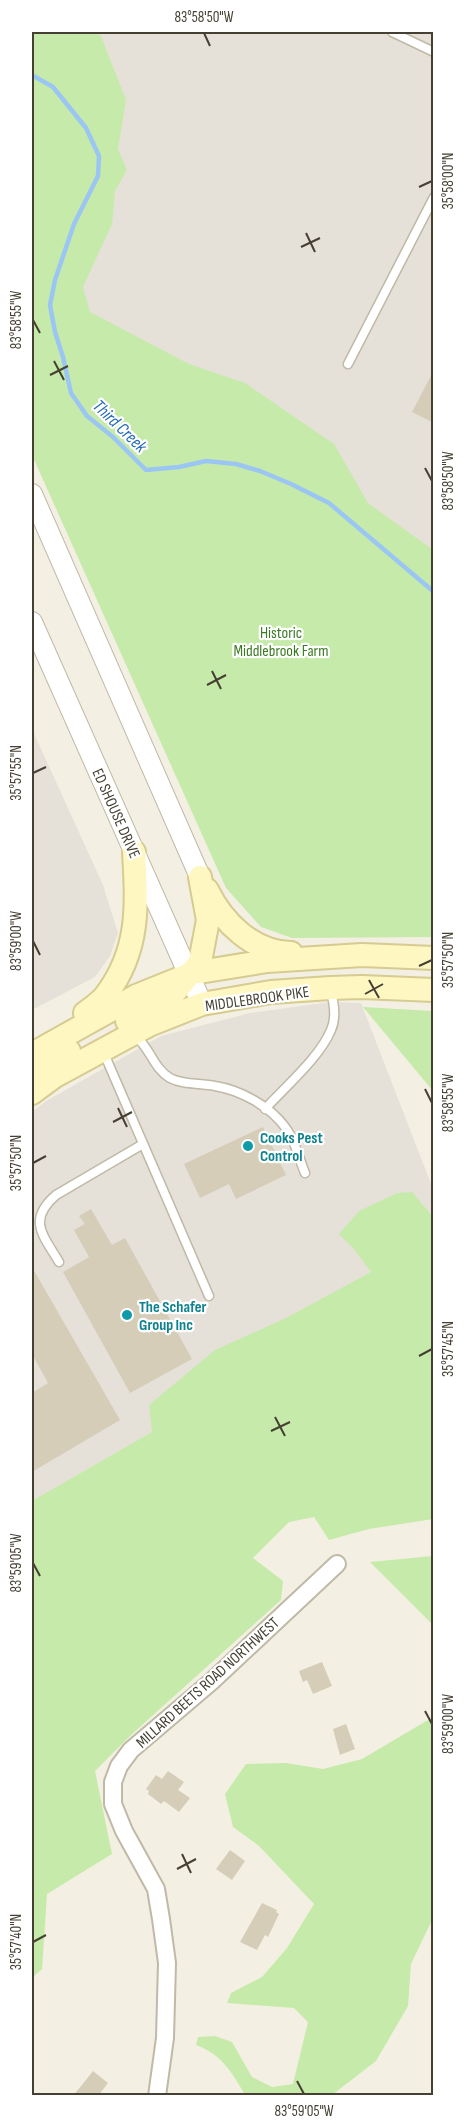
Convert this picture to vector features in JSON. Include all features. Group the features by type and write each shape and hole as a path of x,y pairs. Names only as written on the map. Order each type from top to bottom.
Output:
{"main road":[{"path":"41,1048 105,996 122,968 132,940 137,911 134,852"},
{"path":"200,877 217,909 240,935 279,953 362,955"},
{"path":"32,1074 87,1041 147,1011 175,992 200,962 208,920 200,877"},
{"name":"MIDDLEBROOK PIKE","path":"41,1048 136,996 189,975 267,961 362,955 434,958"},
{"name":"MIDDLEBROOK PIKE","path":"32,1093 55,1076 149,1025 202,1004 271,992 330,988 434,990"}],"street":[{"path":"32,494 200,877"},
{"name":"ED SHOUSE DRIVE","path":"32,622 202,1004"},
{"name":"MILLARD BEETS ROAD NORTHWEST","path":"157,2096 165,2038 167,1963 161,1919 156,1889 124,1831 113,1804 113,1782 119,1766 130,1750 211,1682 337,1564"}],"lane":[{"path":"392,32 434,52"},
{"path":"348,364 434,197"},
{"path":"266,1109 320,1049 332,1029 334,1002 330,988"},
{"path":"132,1035 141,1040 159,1069 171,1078 183,1083 224,1088 249,1098 266,1109 286,1128 305,1173"},
{"path":"103,1050 209,1296"},
{"path":"59,1262 40,1231 38,1219 46,1203 65,1189 144,1144"}],"shaded area":[{"path":"34,32 433,32 433,569 63,313"},
{"path":"32,729 103,885 118,933 110,956 95,977 32,1010"},
{"path":"330,1002 361,1003 433,1189 433,1317 32,1643 32,1112 46,1101 161,1036 250,1013"}],"green space":[{"name":"Historic Middlebrook Farm","path":"32,32 96,32 101,36 126,100 118,149 127,170 115,191 112,224 83,287 90,312 189,364 245,383 334,444 368,503 433,550 433,937 292,938 261,927 226,888 32,455"},
{"path":"363,1007 433,1011 433,1091"},
{"path":"412,1192 433,1217 433,1519 369,1529 329,1540 314,1517 289,1522 253,1558 283,1581 281,1600 131,1735 95,1771 112,1854 47,1894 42,1969 32,1978 32,1501 152,1432 149,1405 215,1350 286,1318 371,1272 339,1234 359,1211 397,1193"},
{"path":"434,1556 433,1625 370,1562"},
{"path":"433,1717 433,1918 411,1964 408,2006 376,2061 332,2095 242,2095 244,2093 235,2077 219,2058 196,2045 198,2037 215,2036 232,2042 252,2077 272,2087 293,2084 308,2022 294,2008 227,2003 231,1993 262,1977 287,1948 314,1904 259,1846 233,1827 225,1794 246,1764 286,1763 323,1769 362,1759"}],"building":[{"path":"434,370 434,423 412,412"},
{"name":"Cooks Pest Control","path":"263,1127 286,1175 236,1199 229,1184 200,1198 184,1164"},
{"name":"The Schafer Group Inc","path":"91,1209 112,1245 125,1238 192,1359 130,1393 63,1272 89,1257 74,1230 85,1224 79,1216"},
{"path":"32,1267 120,1420 32,1472 32,1393 48,1383 32,1354"},
{"path":"322,1662 332,1686 313,1694 307,1680 303,1682 299,1671"},
{"path":"346,1724 355,1749 340,1755 333,1729"},
{"path":"168,1771 184,1782 178,1790 190,1798 179,1812 164,1801 161,1804 148,1794 149,1791 146,1789 156,1775 162,1779"},
{"path":"230,1850 245,1861 232,1880 216,1869"},
{"path":"262,1903 277,1910 279,1914 268,1937 265,1935 257,1950 240,1942"},
{"path":"93,2071 108,2083 98,2096 73,2096"}],"waterway":[{"name":"Third Creek","path":"32,75 53,87 86,128 99,156 98,176 74,224 55,280 50,305 71,393 87,416 113,437 146,470 179,467 206,461 236,464 260,471 329,503 434,592"}],"place":[{"name":"Cooks Pest Control","path":"248,1146"},
{"name":"The Schafer Group Inc","path":"127,1315"}]}
